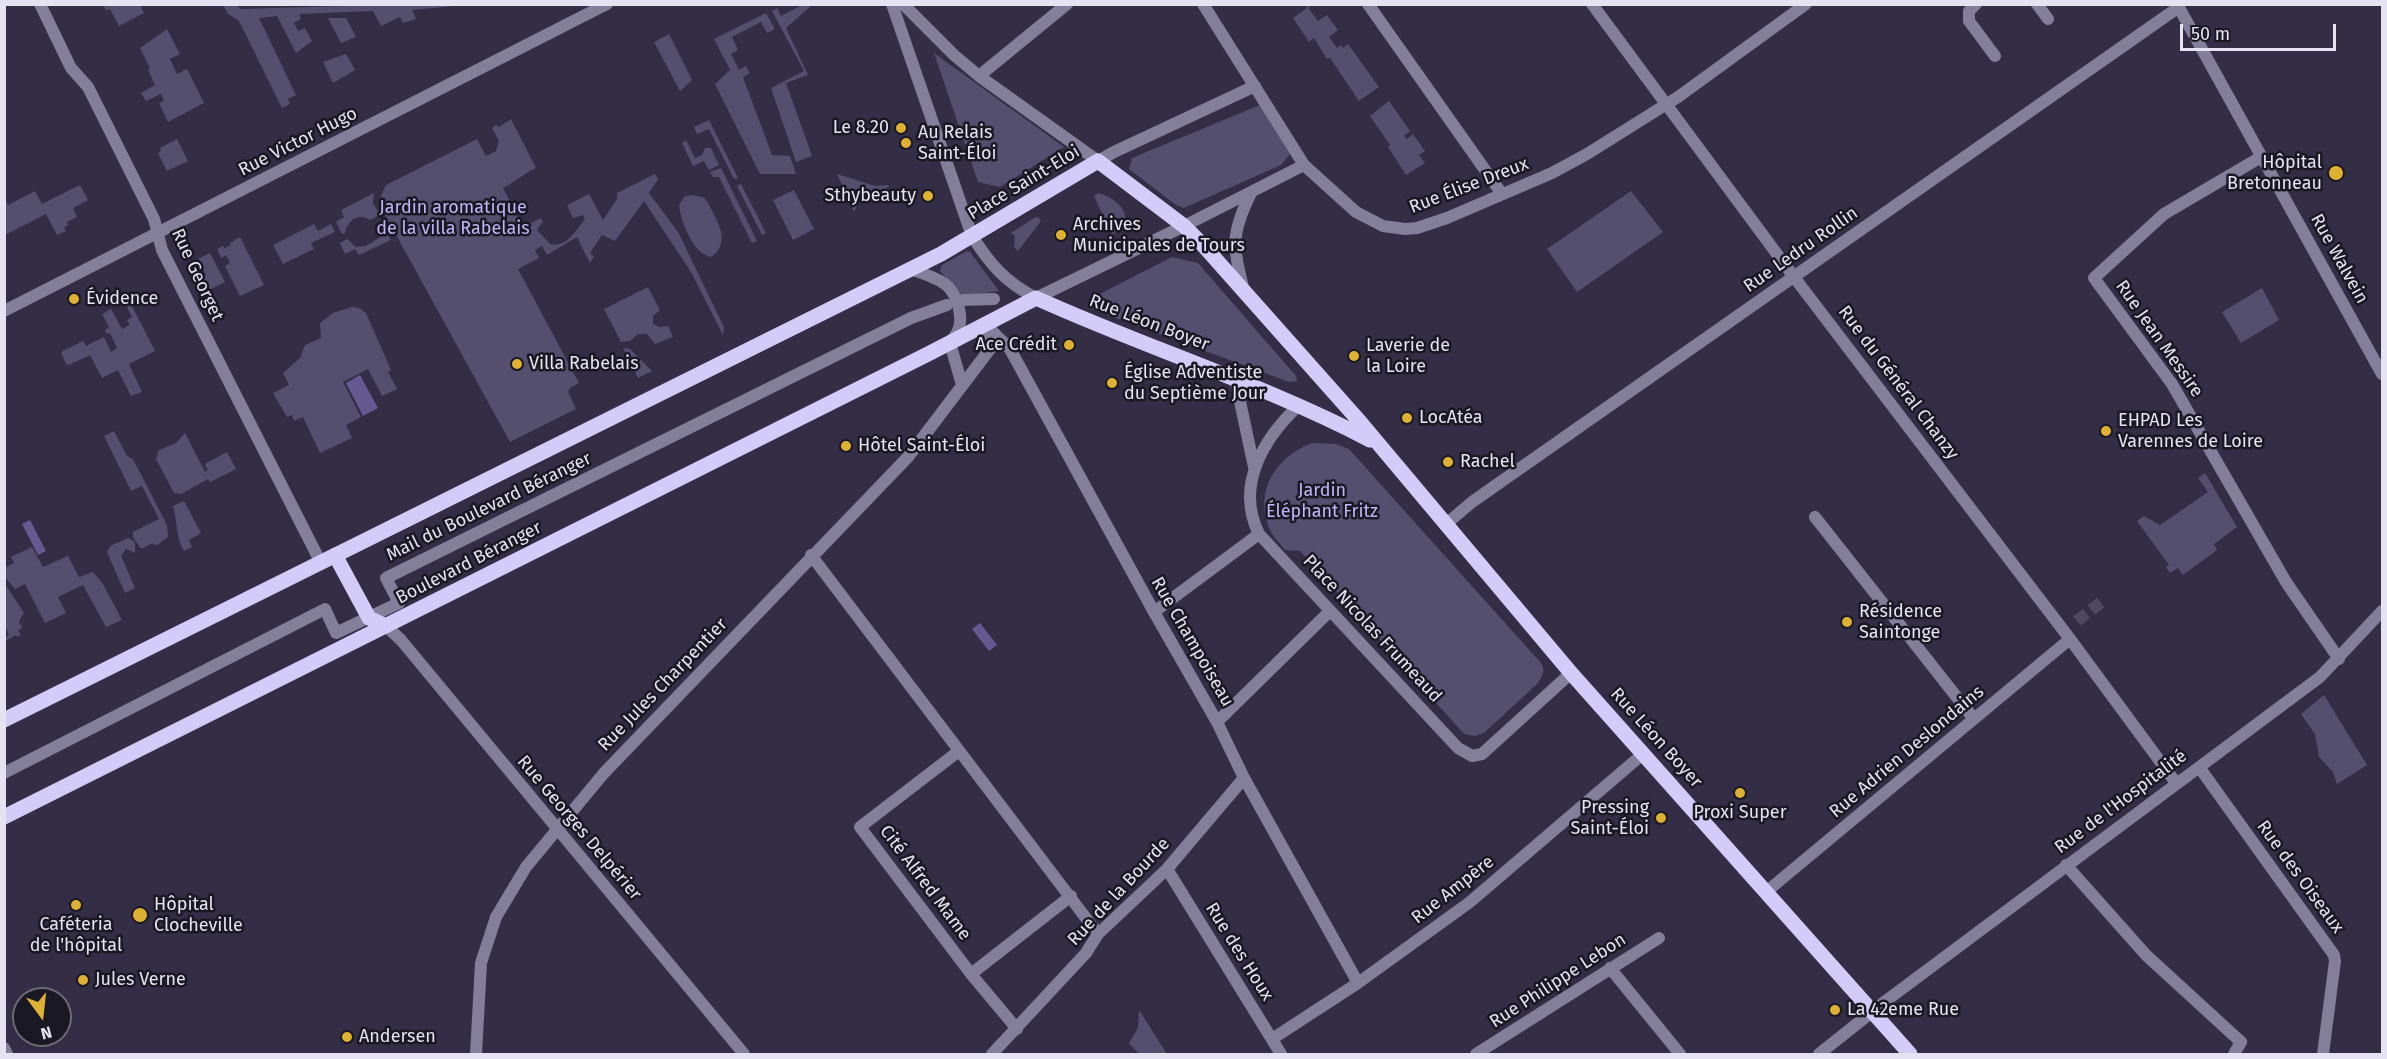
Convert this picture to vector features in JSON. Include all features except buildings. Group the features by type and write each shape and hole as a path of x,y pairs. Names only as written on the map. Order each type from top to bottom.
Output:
{"main road":[{"name":"Place Saint-Eloi","path":"972,236 1098,161 1184,226"},
{"name":"Rue Léon Boyer","path":"1184,226 1378,444 1571,673 1910,1054"},
{"path":"4,720 972,236"},
{"name":"Rue Léon Boyer","path":"1036,298 1299,405 1378,444"},
{"name":"Boulevard Béranger","path":"4,817 1036,298"},
{"path":"328,559 369,618 386,626"}],"street":[{"name":"Rue Georget","path":"40,4 71,68 88,87 154,219 162,250 328,559"},
{"name":"Rue Victor Hugo","path":"4,311 607,4"},
{"path":"892,4 972,236"},
{"name":"Place Saint-Eloi","path":"903,4 954,55 979,76 1098,161"},
{"path":"979,76 1067,4"},
{"name":"Rue Élise Dreux","path":"1203,4 1304,165 1356,212 1373,222 1405,230 1429,225 1552,173 1667,105 1806,4"},
{"path":"1368,4 1502,194"},
{"name":"Rue du Général Chanzy","path":"1592,4 1794,277 2070,639 2176,783"},
{"path":"1976,4 1969,11 1969,21 1995,56"},
{"path":"2037,4 2048,19"},
{"name":"Rue Walvein","path":"2178,6 2382,374"},
{"name":"Rue Ledru Rollin","path":"1445,525 1472,502 2178,6"},
{"path":"1098,161 1255,86"},
{"name":"Rue Jean Messire","path":"2261,157 2164,214 2094,278 2172,384 2286,582 2339,659"},
{"path":"1036,298 1251,194 1304,165"},
{"path":"1244,292 1234,251 1241,213 1251,194"},
{"name":"Place Saint-Eloi","path":"972,236 986,258 1008,281 1036,298"},
{"path":"910,269 947,285 952,292 960,315 959,330 950,343 962,385"},
{"path":"963,300 994,299"},
{"name":"Mail du Boulevard Béranger","path":"4,773 325,609 336,633 369,618 399,603 386,578 911,318 947,305"},
{"name":"Rue Jules Charpentier","path":"476,1054 479,981 486,942 510,891 526,867 604,773 811,555 908,457 990,349 986,325"},
{"name":"Rue Champoiseau","path":"986,325 1010,349 1358,982"},
{"path":"1235,378 1254,467"},
{"name":"Place Nicolas Frumeaud","path":"1299,405 1280,423 1254,467 1249,499 1253,523 1259,534 1458,748 1472,756 1485,752 1571,673"},
{"path":"1815,517 1974,719"},
{"path":"1154,612 1259,534"},
{"path":"811,555 1098,934"},
{"path":"1217,722 1330,611"},
{"name":"Rue de l'Hospitalité","path":"1819,1054 2176,783 2312,684 2339,659 2382,611"},
{"name":"Rue Georges Delpérier","path":"386,626 401,640 744,1054"},
{"name":"Rue Adrien Deslondains","path":"1766,892 2070,639"},
{"name":"Cité Alfred Mame","path":"959,751 860,827 971,974 1017,1029"},
{"name":"Rue Ampère","path":"1272,1039 1358,982 1470,902 1644,753"},
{"name":"Rue des Oiseaux","path":"2199,766 2334,955 2322,1054"},
{"name":"Rue de la Bourde","path":"992,1054 1086,953 1098,934 1167,869 1244,778"},
{"path":"2066,866 2146,955 2241,1042 2234,1054"},
{"name":"Rue des Houx","path":"1167,869 1281,1054"},
{"path":"971,974 1071,896"},
{"name":"Rue Philippe Lebon","path":"1476,1054 1659,938"},
{"path":"1610,968 1680,1054"},
{"path":"4,1048 7,1054"}],"green space":[{"path":"804,4 812,5 786,28 808,75 786,83 812,156 796,162 771,88 804,71 772,11 777,8 781,16"},
{"path":"103,5 140,5 144,13 119,26 110,9 106,10"},
{"path":"223,5 237,5 240,9 466,5 412,10 416,19 403,23 400,17 381,26 373,11 299,14 301,19 294,23 298,31 305,28 312,41 296,53 277,16 259,18 296,95 288,99 290,104 282,108 239,21 228,14"},
{"path":"1305,5 1312,5 1308,8 1318,21 1327,15 1338,30 1329,37 1337,48 1341,45 1343,48 1348,44 1379,87 1359,101 1330,58 1327,59 1314,38 1309,42 1293,18 1307,8"},
{"path":"766,13 775,29 767,33 761,22 732,37 738,50 731,54 739,70 746,66 750,73 743,77 772,155 790,156 796,174 760,174 715,84 730,70 714,39"},
{"path":"328,18 346,18 356,37 341,43"},
{"path":"167,29 180,54 170,59 177,74 187,69 204,103 168,122 159,103 164,101 161,94 146,101 141,93 155,85 140,48"},
{"path":"669,34 692,80 680,91 654,42"},
{"path":"934,53 1064,147 1000,187 978,182"},
{"path":"346,54 355,70 333,83 323,62"},
{"path":"1389,101 1410,131 1404,136 1407,139 1413,134 1425,151 1419,155 1425,163 1406,175 1388,147 1390,145 1370,116"},
{"path":"1260,105 1290,154 1281,165 1184,208 1176,205 1129,169 1132,158"},
{"name":"Jardin aromatique de la villa Rabelais","path":"511,119 536,168 503,188 523,227 541,218 543,222 537,230 550,244 556,245 566,241 585,219 583,215 573,218 567,205 589,194 603,220 617,199 617,193 655,174 658,179 649,193 678,232 724,327 723,335 691,272 644,201 615,241 602,235 590,253 594,257 590,263 577,237 547,255 542,246 535,250 539,258 518,269 579,383 570,388 568,392 576,409 510,442 378,202 386,185 477,139 486,156 496,151 499,141 492,128 496,125 499,127"},
{"path":"709,120 738,178 734,179 709,129 697,134 694,127"},
{"path":"177,139 188,161 167,171 158,153 161,151 160,148"},
{"path":"686,140 695,158 702,155 705,148 711,148 719,165 709,170 704,161 693,166 682,143"},
{"path":"721,168 757,241 752,243 719,177 713,177 710,172"},
{"path":"837,174 875,186 888,185 889,187 858,203 854,212"},
{"path":"741,184 766,233 762,235 737,186"},
{"path":"80,185 88,200 73,208 77,217 67,222 68,225 64,228 66,231 57,235 46,214 5,235 5,198 8,205 35,191 42,204"},
{"path":"794,190 814,229 793,240 773,200"},
{"path":"1631,191 1663,232 1577,292 1547,249"},
{"path":"374,193 373,203 380,215 370,220 357,217 342,234 336,222 344,217 341,210"},
{"path":"1098,193 1114,200 1125,217 1120,229 1112,235 1094,196"},
{"path":"690,195 703,197 707,201 721,230 721,245 711,257 705,255 693,244 682,220 679,205 684,197"},
{"path":"1038,217 1041,221 1018,251 1014,247 1015,236 1011,233"},
{"path":"314,224 318,231 331,224 335,232 311,243 314,249 283,264 273,245"},
{"path":"387,233 391,240 359,255 355,249 345,254 340,243 347,239 356,247 366,246"},
{"path":"240,237 264,285 240,296 225,266 230,263 226,255 221,258 217,249 231,245 230,243"},
{"path":"967,251 999,291 962,296 940,271 942,265"},
{"path":"210,253 225,282 203,293 196,281 206,275 198,259"},
{"path":"1172,257 1198,263 1296,376 1297,381 1289,382 1086,307 1090,299"},
{"path":"648,287 660,310 653,316 653,324 660,327 668,326 673,337 655,344 647,334 638,334 630,341 621,342 604,309"},
{"path":"2262,288 2279,320 2241,343 2222,312"},
{"path":"130,302 155,351 129,364 142,392 131,396 118,370 102,378 90,355 69,365 66,364 61,352 83,341 86,346 104,337 111,352 117,348 110,333 107,334 105,330 109,327 102,314 111,309 122,329 130,325 127,320 132,317 126,305"},
{"path":"352,307 359,308 366,313 391,370 388,372 397,389 382,396 368,369 343,382 361,417 346,425 352,438 320,453 303,417 294,421 292,415 287,417 273,393 289,385 283,373 300,358 305,345 321,338 320,323 333,313"},
{"path":"623,348 630,349 652,371 638,378"},
{"path":"114,431 127,456 133,459 167,525 168,537 157,545 151,544 141,549 133,537 133,532 159,519 142,486 131,491 104,436"},
{"path":"185,433 205,472 208,470 205,464 227,452 236,469 210,482 208,479 181,494 174,493 156,459 159,450 176,443"},
{"name":"Jardin Éléphant Fritz","path":"1312,443 1336,444 1349,449 1541,663 1543,671 1537,684 1484,733 1475,736 1464,734 1300,551 1285,550 1270,531 1264,501 1271,476 1288,457"},
{"path":"2205,473 2237,527 2214,544 2217,550 2183,575 2178,568 2170,573 2166,567 2169,565 2137,521 2144,516 2160,525 2208,492 2198,478"},
{"path":"184,501 201,533 189,540 192,547 184,551 179,541 173,506"},
{"path":"128,538 135,542 135,553 126,549 121,556 135,588 125,593 107,552 110,546"},
{"path":"32,547 43,567 68,556 79,577 93,572 103,584 122,620 106,627 83,585 58,597 66,613 45,623 25,584 15,589 5,577 5,568 14,563 11,557"},
{"path":"5,584 24,613 19,621 22,628 18,630 21,635 5,641 9,635 5,626"},
{"path":"2324,695 2367,765 2337,784 2333,772 2319,757 2315,734 2301,714"},
{"path":"1139,1010 1167,1054 1139,1054 1129,1043 1138,1028"}],"shaded area":[{"path":"360,375 378,408 363,416 346,383"},
{"path":"30,520 46,551 38,555 22,524"},
{"path":"980,623 997,645 989,651 972,629"}],"tunnel":[{"path":"2077,621 2104,600"}],"place":[{"name":"Le 8.20","path":"901,128"},
{"name":"Au Relais Saint-Éloi","path":"906,143"},
{"name":"Hôpital Bretonneau","path":"2336,173"},
{"name":"Sthybeauty","path":"928,196"},
{"name":"Archives Municipales de Tours","path":"1061,235"},
{"name":"Évidence","path":"74,299"},
{"name":"Ace Crédit","path":"1069,345"},
{"name":"Laverie de la Loire","path":"1354,356"},
{"name":"Villa Rabelais","path":"517,364"},
{"name":"Église Adventiste du Septième Jour","path":"1112,383"},
{"name":"LocAtéa","path":"1407,418"},
{"name":"EHPAD Les Varennes de Loire","path":"2106,431"},
{"name":"Hôtel Saint-Éloi","path":"846,446"},
{"name":"Rachel","path":"1448,462"},
{"name":"Résidence Saintonge","path":"1847,622"},
{"name":"Proxi Super","path":"1740,793"},
{"name":"Pressing Saint-Éloi","path":"1661,818"},
{"name":"Caféteria de l'hôpital","path":"76,905"},
{"name":"Hôpital Clocheville","path":"140,915"},
{"name":"Jules Verne","path":"83,980"},
{"name":"La 42eme Rue","path":"1835,1010"},
{"name":"Andersen","path":"347,1037"}]}
